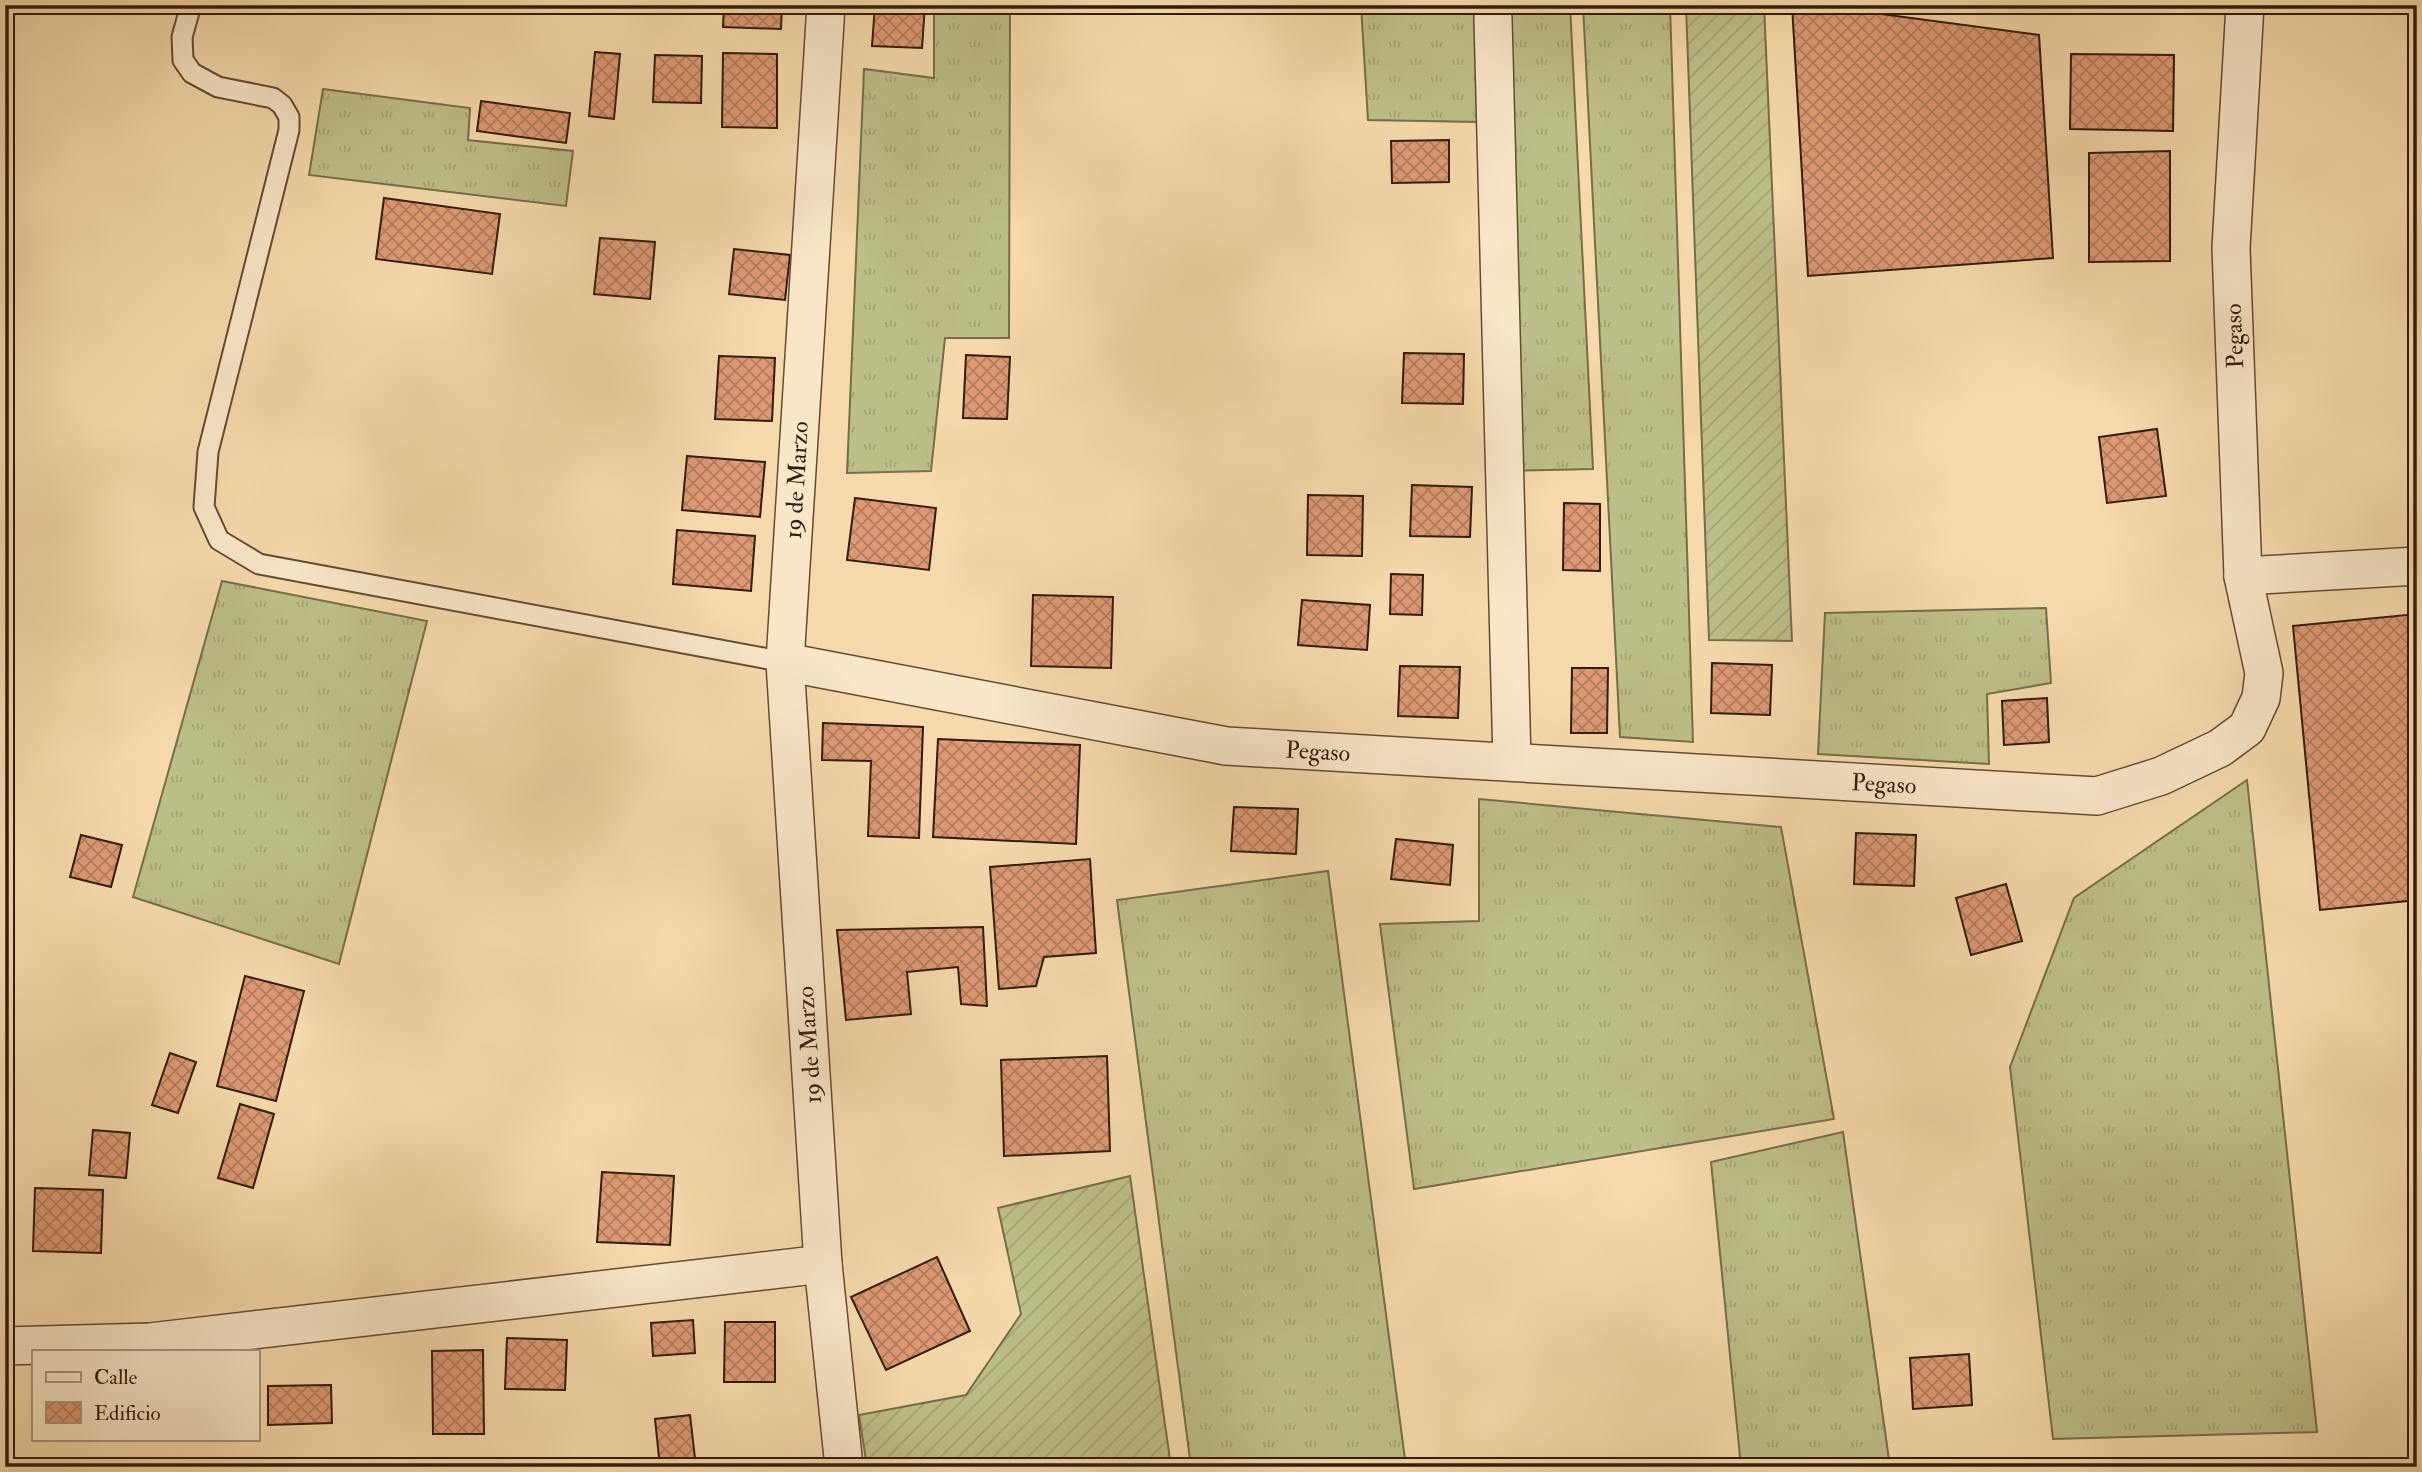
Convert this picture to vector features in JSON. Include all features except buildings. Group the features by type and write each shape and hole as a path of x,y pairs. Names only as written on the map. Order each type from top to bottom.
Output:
{"street":[{"name":"19 de Marzo","path":"826,5 785,662 823,1264 844,1467"},
{"name":"Pegaso","path":"785,662 1226,746 2097,796 2161,776 2220,748 2247,729 2261,698 2264,673 2243,576 2231,247 2245,5"},
{"path":"1493,18 1512,762"},
{"path":"2243,576 2417,566"},
{"path":"5,1346 150,1342 823,1264"}],"lane":[{"path":"191,5 182,37 183,60 192,73 218,87 273,98 282,105 289,117 289,130 208,452 204,507 219,540 259,564 785,662"}],"green space":[{"path":"934,5 1010,5 1009,338 945,338 931,471 847,473 864,69 934,78"},
{"path":"1361,5 1570,5 1593,469 1496,471 1480,122 1368,120"},
{"path":"1583,5 1670,5 1693,742 1620,737"},
{"path":"1686,5 1764,5 1792,641 1709,640"},
{"path":"323,89 470,108 468,140 573,151 566,206 309,175"},
{"path":"222,581 427,621 339,964 133,897"},
{"path":"2046,608 2051,683 1987,694 1989,764 1818,754 1825,613"},
{"path":"2247,780 2317,1432 2053,1439 2010,1067 2074,898"},
{"path":"1479,799 1781,827 1834,1119 1414,1189 1380,924 1479,921"},
{"path":"1328,871 1406,1467 1191,1467 1117,900"},
{"path":"1843,1132 1890,1467 1741,1467 1711,1162"},
{"path":"1130,1176 1171,1467 867,1467 859,1415 966,1395 1021,1314 998,1208"}]}
